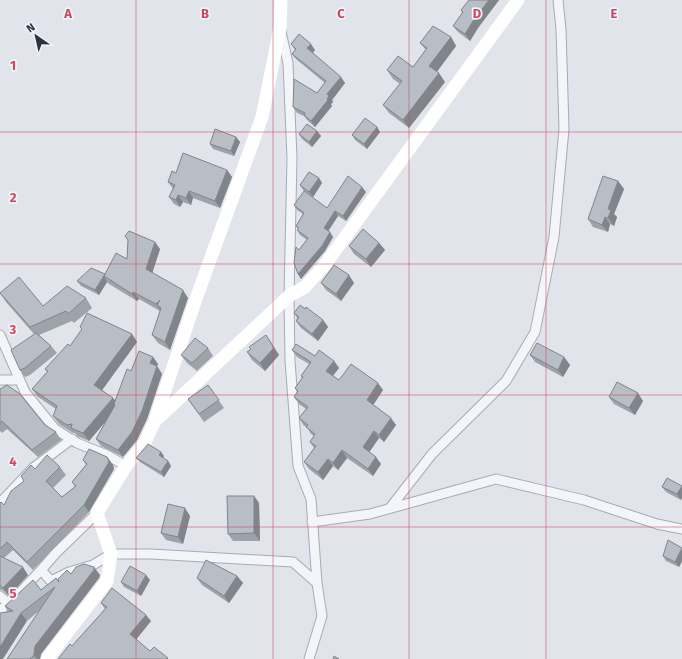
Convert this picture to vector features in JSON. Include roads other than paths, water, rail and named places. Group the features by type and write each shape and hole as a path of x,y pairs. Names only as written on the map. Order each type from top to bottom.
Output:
{"street":[{"path":"0,610 9,604 56,553 97,513 126,466 144,444 155,421 197,296 262,116 280,28 281,0"},
{"path":"155,421 289,296 305,286 324,266 518,0"},
{"path":"390,508 432,454 506,381 535,332 554,237 564,129 561,29 558,0"},
{"path":"280,28 288,63 292,158 289,296 290,361 298,466 311,500 317,583 322,616 309,659"},
{"path":"0,335 25,392 55,429 126,466"},
{"path":"0,380 19,380"},
{"path":"0,503 33,468 72,439"},
{"path":"312,522 370,514 496,479 584,500 657,524 682,529"},
{"path":"47,659 107,581 110,554 97,513"},
{"path":"41,570 51,581 69,572 93,565 110,554 151,554 293,562 317,583"},
{"path":"0,596 9,604"}]}
